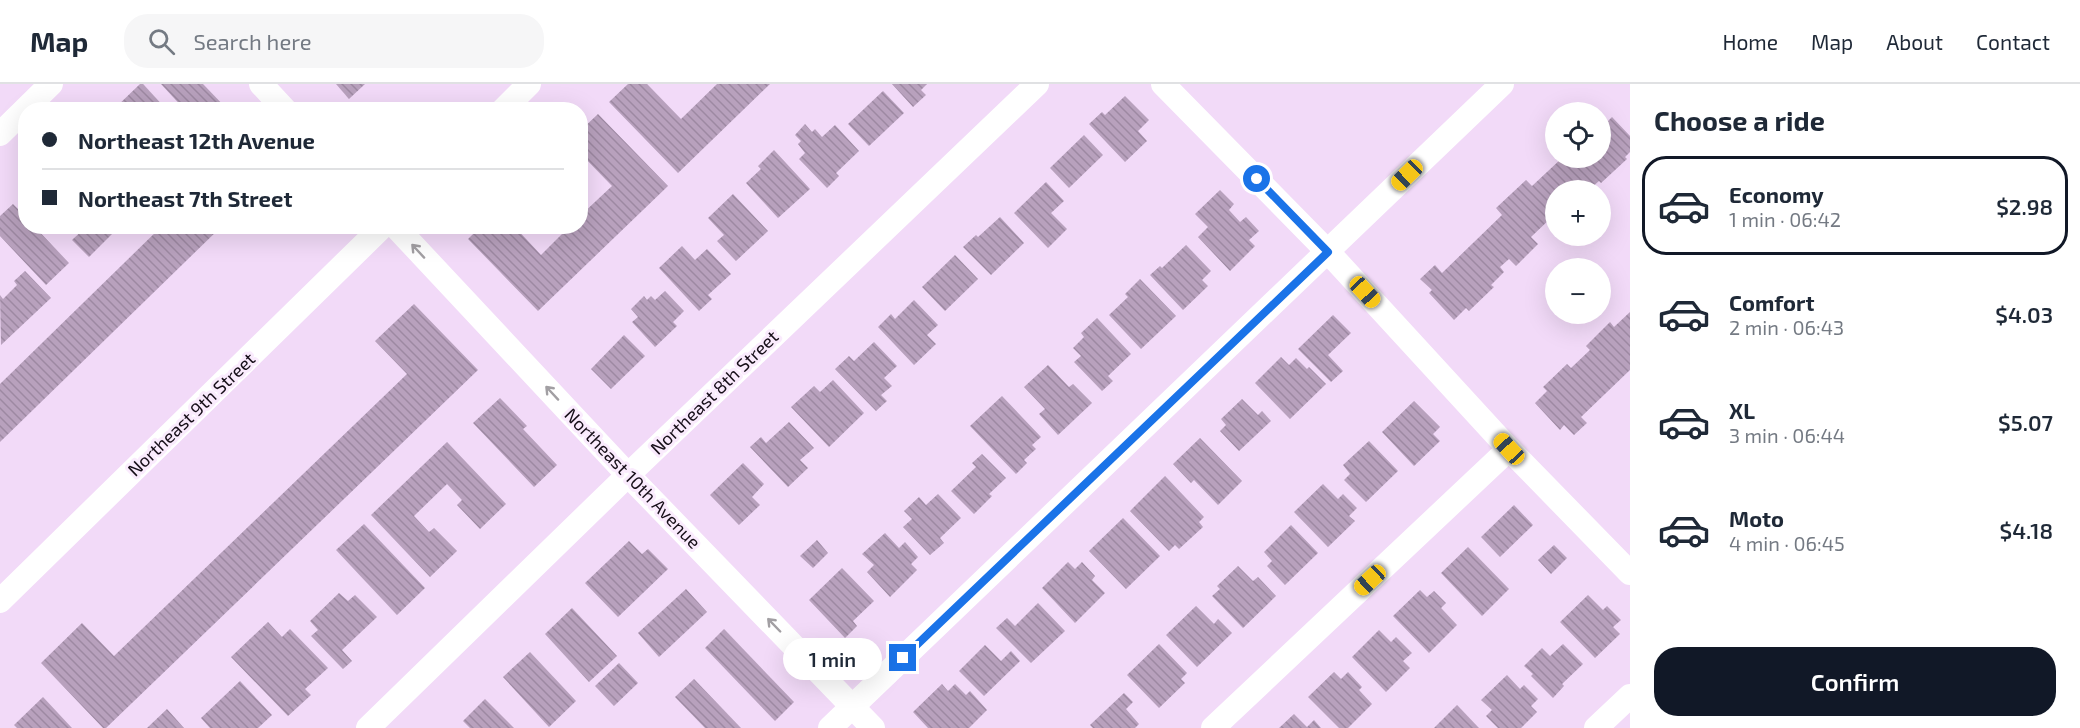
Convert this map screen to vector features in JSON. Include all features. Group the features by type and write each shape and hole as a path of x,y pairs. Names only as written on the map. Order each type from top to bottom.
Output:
{"street":[{"path":"33,102 51,84"},
{"path":"261,84 278,102"},
{"path":"511,102 529,84"},
{"name":"Northeast 8th Street","path":"368,728 628,475 1037,84"},
{"path":"1163,84 1328,252 1509,449 1630,573"},
{"path":"830,728 1502,84"},
{"path":"0,134 18,116"},
{"name":"Northeast 9th Street","path":"0,601 375,234"},
{"name":"Northeast 10th Avenue","path":"402,234 628,475 873,728"},
{"path":"1213,728 1509,449"},
{"path":"1596,728 1630,696"}],"building":[{"path":"140,84 143,84 160,102 121,102"},
{"path":"161,84 203,84 220,102 178,102"},
{"path":"336,84 365,84 349,99"},
{"path":"628,84 647,84 681,119 717,84 770,84 678,173 609,102"},
{"path":"892,84 927,84 921,90 926,95 913,107"},
{"path":"883,91 904,113 869,146 848,124"},
{"path":"1125,96 1149,120 1138,131 1147,141 1125,162 1089,124 1102,112 1105,115"},
{"path":"598,114 668,186 538,311 468,239 473,234 521,234 541,255 562,234 588,234 588,208 612,186 588,161 588,123"},
{"path":"1612,117 1630,136 1630,152 1625,157 1627,159 1604,180 1545,180 1545,224 1531,237 1538,244 1516,266 1509,259 1500,267 1504,272 1491,285 1494,287 1469,311 1466,308 1454,320 1429,293 1432,290 1420,279 1435,265 1442,273 1502,215 1496,208 1526,180 1532,186 1551,168 1611,168"},
{"path":"805,124 812,132 815,129 822,137 835,125 859,151 836,173 839,176 827,188 799,159 805,153 798,144 801,141 795,135"},
{"path":"1084,135 1103,155 1069,188 1050,168"},
{"path":"774,150 810,189 778,218 746,183 761,169 758,166"},
{"path":"1046,182 1064,201 1051,213 1067,229 1048,248 1014,213"},
{"path":"1220,190 1234,204 1229,210 1240,222 1246,217 1259,231 1249,240 1255,246 1230,271 1198,237 1208,227 1195,214"},
{"path":"733,194 768,231 736,261 717,241 724,235 708,218"},
{"path":"13,204 18,209 18,234 42,234 69,263 46,285 0,236 0,216"},
{"path":"1000,217 1024,243 991,275 963,247"},
{"path":"78,234 112,234 89,257 72,240"},
{"path":"154,234 214,234 0,442 0,384"},
{"path":"1186,245 1211,271 1202,280 1208,286 1183,310 1150,275 1160,266 1162,268"},
{"path":"682,246 695,260 707,249 731,274 708,295 712,299 699,311 659,268"},
{"path":"955,255 978,279 945,311 922,287"},
{"path":"25,271 51,298 1,345 0,295 3,299 17,285 14,281"},
{"path":"1140,279 1176,316 1141,349 1109,315 1128,297 1125,294"},
{"path":"665,291 684,311 673,322 677,326 655,347 632,322 638,317 631,309 644,296 647,300 651,296 655,300"},
{"path":"914,300 938,325 927,335 936,344 914,365 878,327 891,314 895,319"},
{"path":"414,304 478,370 106,728 103,728 41,663 82,623 114,656 407,374 375,341"},
{"path":"1630,312 1630,370 1581,417 1587,423 1574,435 1564,425 1560,430 1535,403 1547,391 1543,387 1567,364 1571,368 1590,350 1586,346 1608,324 1611,323 1614,327"},
{"path":"1333,315 1351,333 1328,355 1343,371 1331,382 1298,349"},
{"path":"1097,318 1131,354 1108,376 1113,381 1102,391 1074,362 1081,356 1073,348 1084,337 1081,333"},
{"path":"624,335 645,356 611,389 591,369"},
{"path":"874,342 897,366 884,378 892,386 881,395 887,401 876,411 835,369 849,356 854,361"},
{"path":"1281,357 1289,365 1296,358 1326,384 1290,419 1255,383"},
{"path":"1048,365 1069,387 1073,384 1092,403 1058,435 1039,414 1045,409 1024,387"},
{"path":"833,380 864,413 829,447 791,407 814,386 820,392"},
{"path":"1002,396 1041,437 1032,445 1036,449 1024,460 1027,463 1016,474 970,426"},
{"path":"500,398 527,426 523,429 557,465 534,487 473,423"},
{"path":"1242,399 1258,415 1262,411 1271,421 1239,451 1220,431 1226,425 1221,419"},
{"path":"1414,401 1440,427 1433,434 1440,441 1414,466 1382,432"},
{"path":"789,422 814,448 800,460 808,468 788,487 750,447 761,437 766,443"},
{"path":"1200,438 1242,481 1218,505 1194,480 1191,483 1173,464"},
{"path":"1369,441 1398,471 1366,502 1344,480 1350,474 1343,465"},
{"path":"447,442 506,504 480,529 457,505 462,500 447,484 414,516 429,532 434,528 457,551 430,577 371,515"},
{"path":"982,454 1006,478 989,494 992,496 974,514 951,491 976,467 972,463"},
{"path":"743,463 764,484 752,497 760,505 739,525 710,495"},
{"path":"1165,476 1204,517 1199,522 1203,527 1179,549 1175,545 1169,551 1130,511"},
{"path":"1323,484 1338,499 1343,494 1357,508 1349,516 1355,521 1328,547 1294,512"},
{"path":"938,494 961,518 940,538 944,543 930,555 903,527 912,519 904,511 919,497 926,505"},
{"path":"1514,505 1533,525 1500,557 1481,537"},
{"path":"1123,518 1160,556 1126,589 1089,551"},
{"path":"364,524 425,588 397,615 336,550"},
{"path":"1291,525 1318,553 1285,585 1267,566 1272,561 1264,552"},
{"path":"885,533 899,548 905,542 918,557 911,564 917,570 890,597 867,572 874,565 862,554"},
{"path":"817,540 828,553 813,568 800,556"},
{"path":"629,541 642,554 648,549 668,569 618,617 585,583"},
{"path":"1554,545 1567,558 1551,574 1538,560"},
{"path":"1468,547 1509,589 1482,616 1441,573"},
{"path":"1068,562 1075,569 1082,562 1095,576 1092,580 1105,593 1075,623 1042,588"},
{"path":"1238,566 1253,581 1258,577 1276,596 1243,628 1212,596 1220,589 1217,586"},
{"path":"842,568 874,601 853,621 857,626 845,638 809,600"},
{"path":"686,589 707,612 659,657 638,633"},
{"path":"1420,590 1427,597 1434,591 1446,603 1441,608 1457,625 1429,653 1393,616"},
{"path":"339,593 348,601 355,595 377,617 342,650 352,661 343,669 311,636 318,630 310,621"},
{"path":"1588,595 1603,610 1607,606 1621,620 1613,627 1620,634 1595,658 1560,622"},
{"path":"1038,603 1065,631 1031,663 996,628 1007,618 1015,626"},
{"path":"1196,606 1214,624 1218,619 1232,633 1197,667 1166,635"},
{"path":"572,608 617,656 589,682 545,634"},
{"path":"268,622 282,637 290,629 328,668 305,689 311,695 288,716 231,657"},
{"path":"724,629 794,702 775,721 705,648"},
{"path":"1379,630 1391,642 1396,637 1412,653 1403,661 1410,668 1386,692 1352,657"},
{"path":"1159,644 1187,673 1181,679 1185,683 1159,708 1127,675"},
{"path":"1563,644 1583,664 1562,684 1564,686 1553,698 1524,666 1542,648 1550,656"},
{"path":"985,645 1001,661 1011,651 1020,661 984,696 959,671"},
{"path":"530,652 576,701 549,727 503,677"},
{"path":"619,663 638,683 614,706 595,686"},
{"path":"1334,672 1341,679 1348,672 1362,687 1359,690 1372,704 1348,728 1339,728 1308,697"},
{"path":"1507,675 1520,689 1524,685 1538,699 1531,706 1537,712 1521,728 1498,728 1486,716 1492,710 1481,700"},
{"path":"694,679 741,728 705,728 675,697"},
{"path":"240,681 272,715 258,728 210,728 201,718"},
{"path":"942,684 948,691 955,684 966,695 970,691 987,710 969,728 928,728 913,712"},
{"path":"1124,693 1133,702 1126,709 1139,724 1135,728 1093,728 1090,725"},
{"path":"43,697 72,728 17,728 14,725"},
{"path":"485,699 514,728 470,728 463,721"},
{"path":"1457,705 1479,728 1434,728"},
{"path":"167,709 184,728 147,728"},
{"path":"1294,714 1307,727 1314,720 1321,728 1279,728"}],"route":[{"path":"903,658 1328,252 1257,179"}]}
